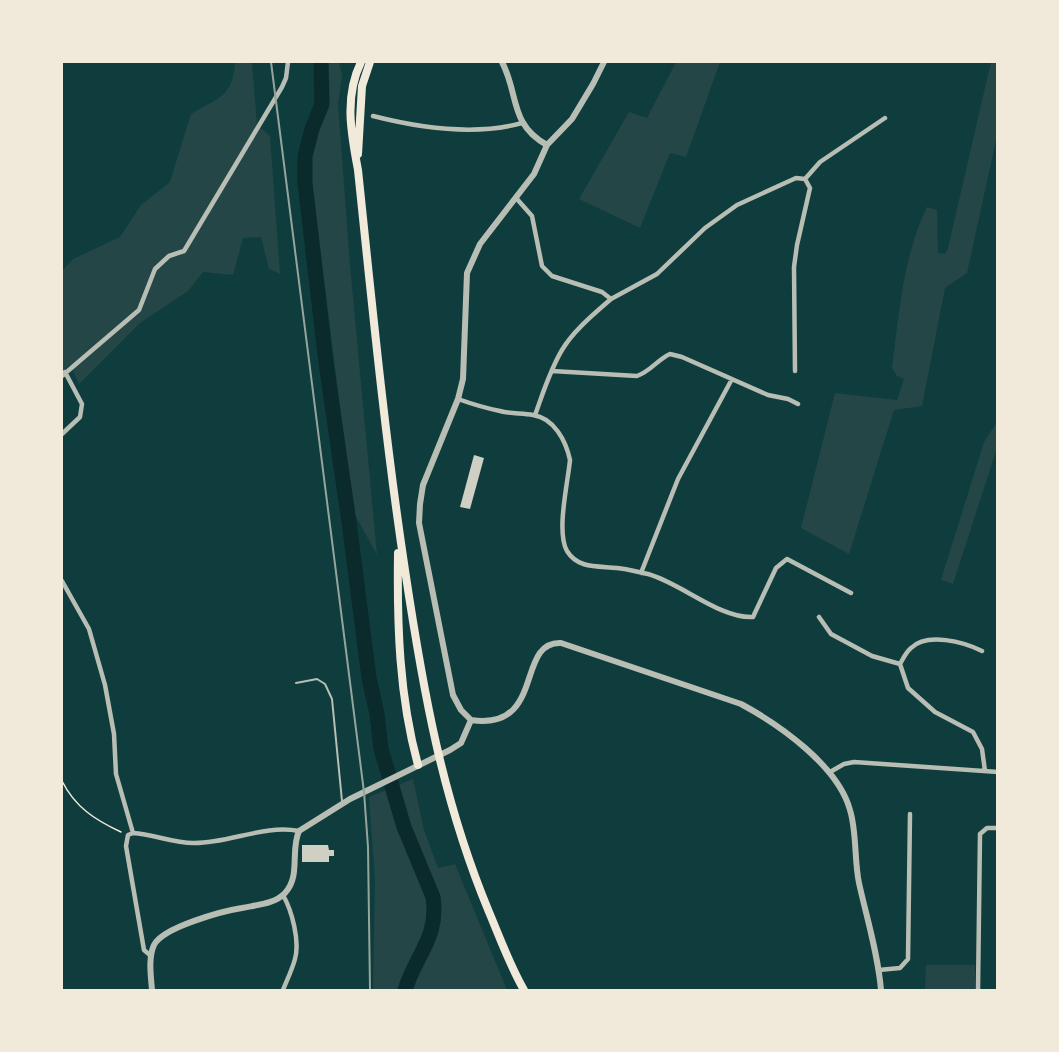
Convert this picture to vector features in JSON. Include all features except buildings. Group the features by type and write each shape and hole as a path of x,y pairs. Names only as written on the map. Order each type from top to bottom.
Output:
{"main road":[{"path":"361,62 355,75 349,102 351,134 358,170 399,530 418,658 435,746 459,835 524,990"},
{"path":"358,170 362,86 370,62"},
{"path":"399,530 398,583 402,686 415,767"}],"street":[{"path":"62,434 80,417 82,404 63,374 139,310 155,269 169,256 184,251 282,87 288,62"},
{"path":"502,62 522,123 537,140 547,145"},
{"path":"603,62 572,119 547,145 534,174 517,199 480,244 467,273 463,379 458,399 423,484 419,523 453,695 461,710 471,720 497,721 513,712 520,703 539,653 545,646 554,642 741,704 761,715 830,772 841,786 851,811 859,883 879,970 881,990"},
{"path":"373,116 399,123 439,128 481,129 509,127 522,123"},
{"path":"805,179 820,162 885,118"},
{"path":"535,415 562,349 574,334 611,299 657,274 705,228 737,205 796,178 805,179"},
{"path":"795,371 794,267 810,188 805,179"},
{"path":"517,199 532,216 542,266 552,276 602,292 611,299"},
{"path":"552,371 637,376 648,372 660,359 670,354 682,357 768,395 788,399 798,404"},
{"path":"641,573 678,479 732,379"},
{"path":"458,399 502,412 535,415 546,420 560,433 570,460 562,537 567,551 575,560 586,566 619,568 665,580 707,603 744,617 753,617 776,568 787,559 851,593"},
{"path":"62,580 89,629 105,685 114,734 116,774 131,834 126,846 134,899 144,950 151,956"},
{"path":"819,617 831,634 872,656 900,664"},
{"path":"900,664 911,648 927,639 967,643 982,651"},
{"path":"900,664 908,688 934,712 973,732 982,749 985,771"},
{"path":"152,990 151,956 155,944 165,934 234,909 267,903 283,895 291,886 294,874 295,846 299,831 370,789 443,754 460,743 471,720"},
{"path":"830,772 844,764 854,762 998,772"},
{"path":"879,970 900,968 908,960 910,814"},
{"path":"131,834 192,843 284,828 299,831"},
{"path":"978,990 980,834 987,828 998,828"},
{"path":"283,895 292,914 297,945 295,958 283,990"}],"lane":[{"path":"296,684 317,679 325,684 332,699 342,804"}],"path":[{"path":"62,782 80,808 100,822 131,834"}],"shaded area":[{"path":"235,62 252,62 257,124 270,136 280,274 269,269 261,237 243,238 233,275 203,272 188,291 140,323 79,384 70,365 62,372 62,271 73,259 120,237 141,205 170,182 191,114 216,100 227,90 234,74"},
{"path":"325,62 339,62 342,75 338,104 350,265 377,555 353,511 310,167 313,143 325,112 328,93"},
{"path":"676,62 720,62 686,157 670,153 640,228 579,199 629,112 647,118"},
{"path":"991,62 997,64 997,136 967,273 945,288 922,406 894,410 849,554 801,528 835,393 897,400 904,379 897,376 892,368 903,286 912,245 927,207 937,210 938,253 945,254 948,248"},
{"path":"997,422 997,448 953,584 941,580 984,442"},
{"path":"413,779 424,830 438,868 455,864 507,990 373,990 375,879 369,797"},
{"path":"926,965 975,965 975,990 925,990"}],"waterway":[{"path":"321,62 322,104 305,156 305,183 326,363 369,678 377,714 381,749 404,827 433,897 433,924 430,935 405,990"}],"railway":[{"path":"271,62 364,792 368,847 370,990"}]}
